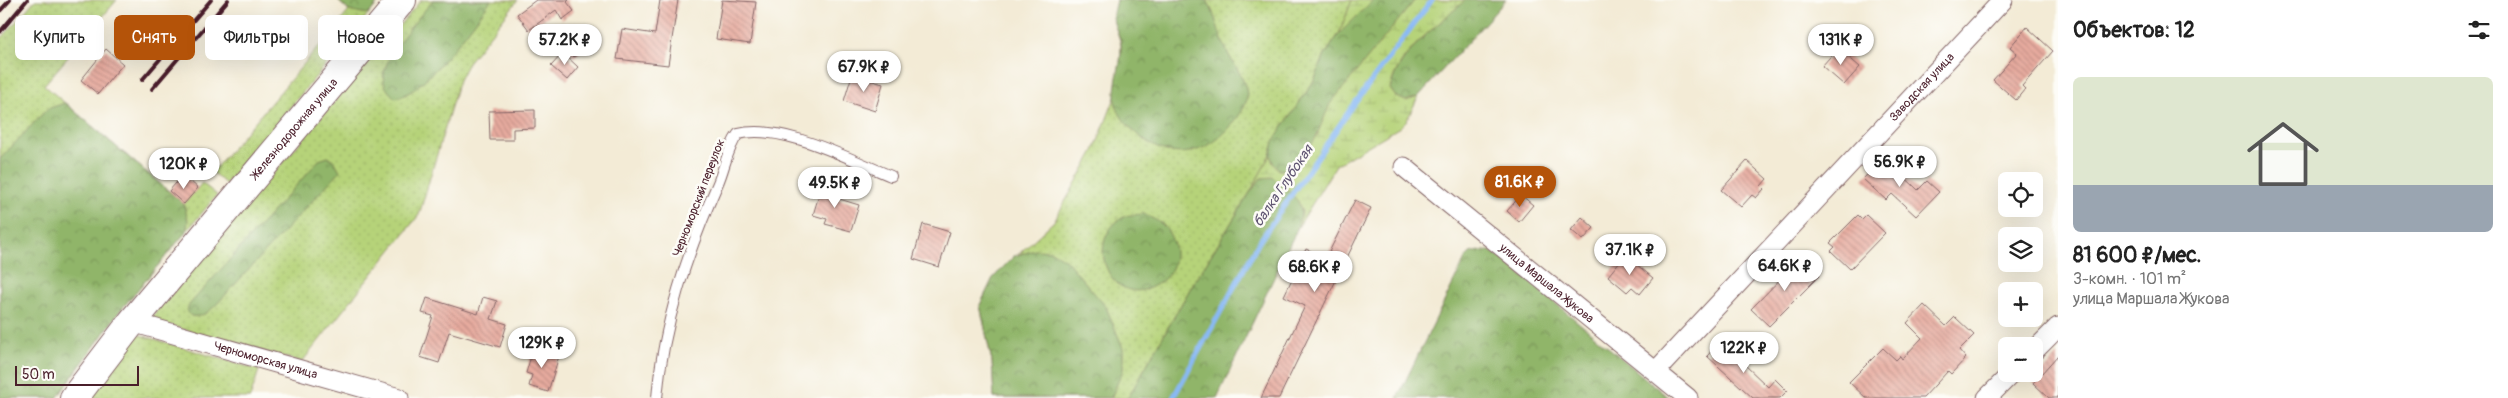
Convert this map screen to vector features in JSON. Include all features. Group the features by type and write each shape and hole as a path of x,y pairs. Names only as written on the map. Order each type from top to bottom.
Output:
{"main road":[{"name":"Железнодорожная улица","path":"74,398 132,322 402,0"}],"street":[{"name":"Заводская улица","path":"1656,372 2003,0"},
{"name":"улица Маршала Жукова","path":"1404,167 1688,398"},
{"name":"Черноморская улица","path":"132,322 399,398"},
{"path":"2043,342 2058,327"},
{"path":"1987,398 2003,382"}],"lane":[{"name":"Черноморский переулок","path":"657,398 662,354 686,266 702,217 718,183 732,142 738,134 763,132 794,138 890,176"}],"green space":[{"path":"35,0 117,0 104,15 22,15"},
{"path":"337,0 380,0 367,15 346,15 349,11"},
{"path":"337,0 380,0 369,14 350,11"},
{"path":"421,0 518,0 469,61 459,80 419,215 302,362 149,320 370,60 403,60 403,21"},
{"path":"433,0 491,0 433,72 406,94 395,98 384,82 384,73 388,60 403,60 403,37"},
{"path":"1116,0 1352,0 1339,34 1325,55 1314,81 1276,137 1270,155 1251,191 1190,289 1128,398 994,398 992,362 980,305 993,278 1054,221 1094,151 1116,95 1120,70 1121,44 1113,18"},
{"path":"1116,0 1207,0 1223,43 1244,82 1247,94 1246,103 1241,113 1216,140 1191,152 1178,153 1151,145 1123,120 1115,101 1121,52 1121,44 1113,19"},
{"path":"1352,0 1373,0 1339,34"},
{"path":"1373,0 1415,0 1355,75 1305,156 1289,170 1279,170 1273,163 1270,155 1276,137 1314,81 1325,55 1339,34"},
{"path":"1415,0 1465,0 1420,40 1401,63 1394,76 1390,89 1396,97 1406,101 1418,97 1407,120 1400,127 1336,165 1297,229 1302,212 1298,201 1282,184 1272,177 1261,178 1251,191 1270,155 1273,163 1279,170 1289,170 1305,156 1316,137 1330,104"},
{"path":"1465,0 1506,0 1418,97 1406,101 1396,97 1390,89 1401,63 1421,40"},
{"path":"15,23 15,60 65,60 44,85 184,204 202,183 217,195 119,312 57,398 0,398 0,40"},
{"path":"318,47 318,60 330,60 226,184 212,172"},
{"path":"65,103 184,204 188,221 186,232 119,312 57,398 0,398 0,159 47,109"},
{"path":"328,157 334,160 340,171 216,305 202,315 191,316 187,312 189,305 319,160"},
{"path":"1272,177 1296,197 1301,208 1301,217 1217,398 1128,398 1190,289 1251,191 1261,178"},
{"path":"1144,214 1164,226 1172,238 1175,259 1170,272 1165,278 1148,289 1132,290 1119,285 1109,274 1104,260 1104,244 1110,230 1122,218 1130,215"},
{"path":"1035,250 1051,251 1066,260 1106,307 1123,348 1123,370 1111,398 994,398 992,362 980,305 993,278 1014,256"},
{"path":"1490,251 1499,256 1669,398 1397,398 1465,259 1470,253"},
{"path":"137,334 259,370 250,398 90,398"}],"building":[{"path":"536,0 569,0 567,2 574,11 562,20 556,10 529,30 517,14"},
{"path":"660,0 678,0 668,65 617,59 622,29 655,34"},
{"path":"722,0 756,2 750,44 716,39"},
{"path":"2027,27 2053,51 2022,86 2025,89 2016,100 1993,80 2017,53 2010,47"},
{"path":"572,33 584,49 574,57 561,41"},
{"path":"1838,48 1860,67 1844,85 1822,66"},
{"path":"106,49 114,56 114,60 118,60 123,64 98,94 81,80 97,60 104,60 104,51"},
{"path":"563,53 578,67 567,80 551,66"},
{"path":"852,75 883,84 875,111 844,101"},
{"path":"535,110 535,128 513,129 513,140 490,140 489,111"},
{"path":"1747,161 1767,179 1761,186 1764,189 1756,198 1752,195 1741,207 1721,190"},
{"path":"1879,162 1886,169 1891,164 1918,190 1927,181 1939,192 1916,216 1892,194 1886,200 1863,179"},
{"path":"183,175 198,188 184,204 169,191"},
{"path":"822,185 839,190 836,198 859,205 851,231 825,224 827,219 813,215"},
{"path":"1521,195 1533,205 1519,222 1507,211"},
{"path":"1355,200 1371,208 1279,398 1261,398 1305,306 1284,296 1306,249 1326,258"},
{"path":"1858,215 1862,219 1866,215 1885,233 1850,269 1831,251 1835,247 1830,243"},
{"path":"1582,217 1594,228 1583,240 1571,230"},
{"path":"923,224 950,232 939,267 913,259"},
{"path":"1625,255 1653,278 1640,294 1632,287 1627,292 1608,276"},
{"path":"1801,258 1819,276 1769,326 1751,309"},
{"path":"483,297 497,301 491,319 507,324 500,347 449,332 439,363 420,357 433,316 422,313 427,298 478,314"},
{"path":"1924,305 1946,326 1955,317 1974,335 1959,350 1966,358 1951,374 1948,371 1923,398 1866,398 1849,382 1883,348 1896,360 1900,356 1902,359 1922,338 1907,323"},
{"path":"1719,343 1731,354 1738,347 1750,358 1744,364 1768,387 1775,379 1787,391 1780,398 1753,398 1707,356"},
{"path":"533,349 559,356 548,392 529,386 532,375 526,373"},
{"path":"2058,355 2058,398 2049,398 2033,383 2043,382 2043,372"}],"waterway":[{"name":"балка Глубокая","path":"1173,398 1259,242 1352,107 1432,0"}],"railway":[{"path":"0,11 10,0"},
{"path":"0,32 27,0"},
{"path":"142,80 211,0"},
{"path":"152,89 228,0"}]}
